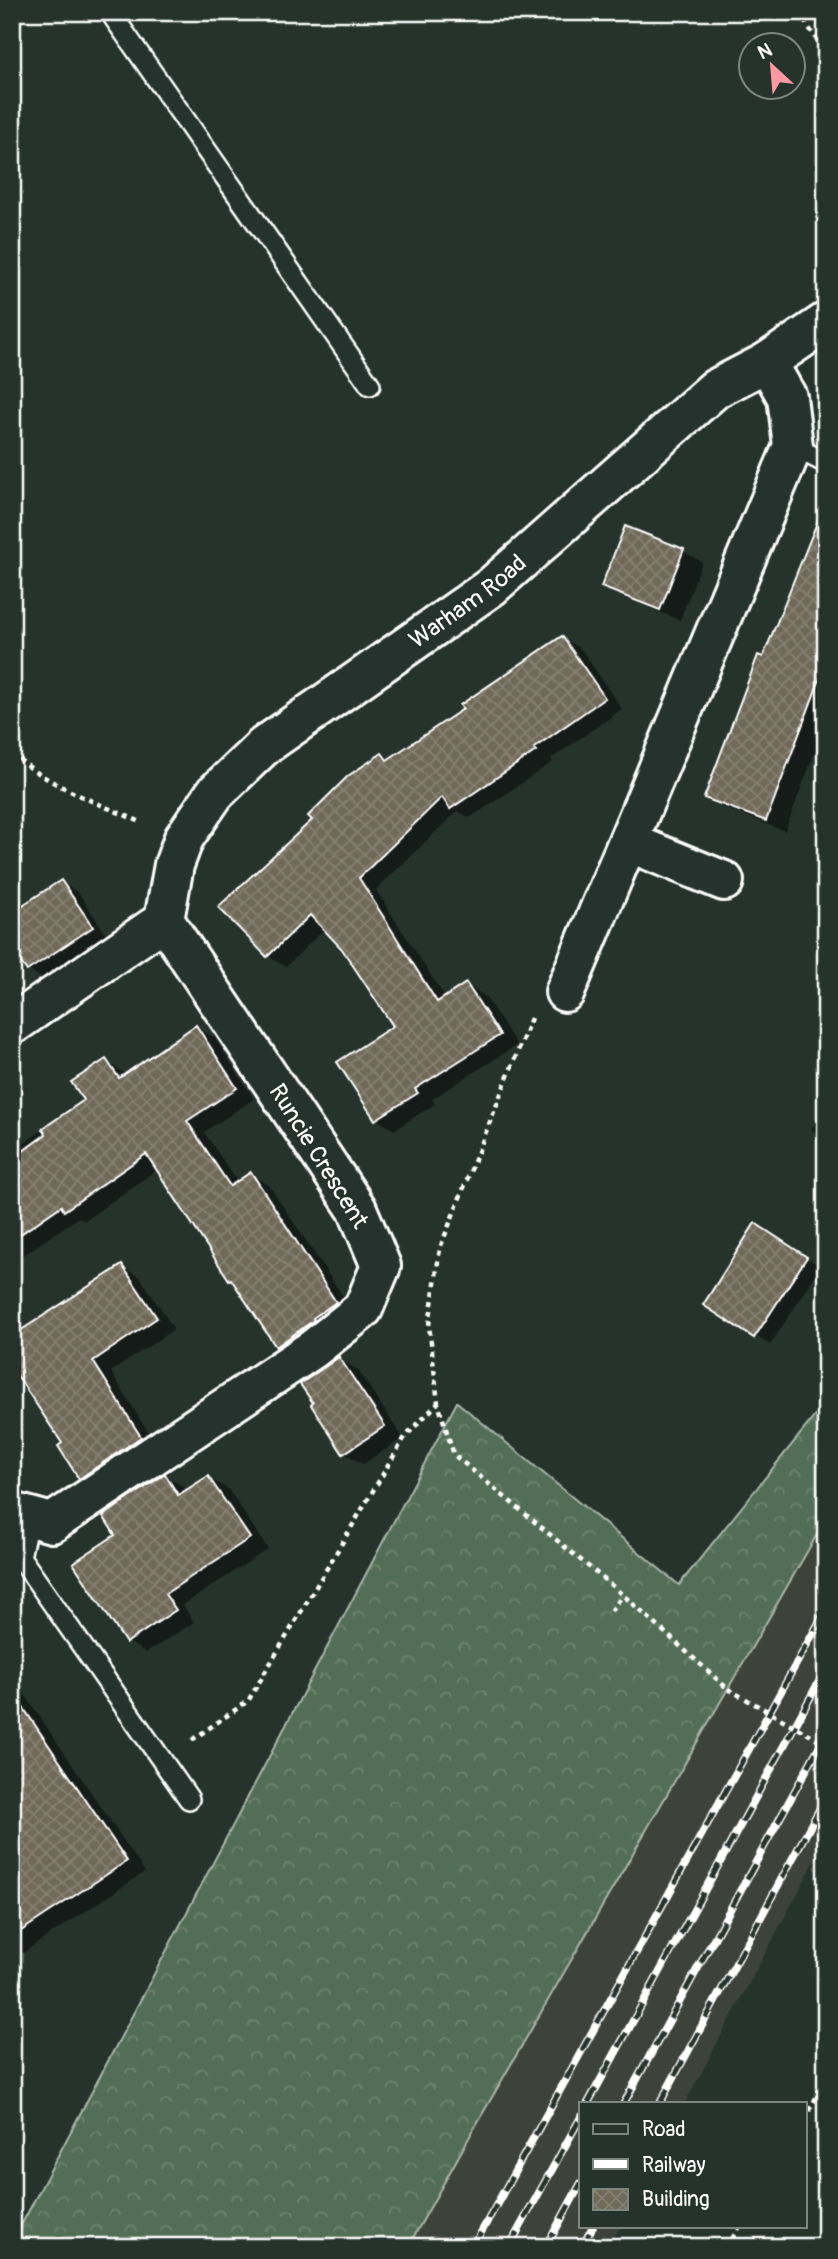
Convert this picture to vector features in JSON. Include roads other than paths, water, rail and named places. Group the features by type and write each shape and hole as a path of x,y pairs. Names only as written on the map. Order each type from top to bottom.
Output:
{"street":[{"name":"Warham Road","path":"164,920 174,865 184,838 215,793 264,746 491,587 715,389 767,362 826,322"},
{"path":"565,992 628,842 810,454 787,397 767,362"},
{"path":"628,842 724,881"},
{"path":"12,1025 164,920"},
{"name":"Runcie Crescent","path":"21,1514 52,1523 313,1349 363,1309 381,1266 357,1209 164,920"}],"lane":[{"path":"110,12 370,385"},
{"path":"21,1514 20,1558 189,1799"}],"railway":[{"path":"473,2247 826,1610"},
{"path":"589,2102 826,1669"},
{"path":"625,2102 826,1734"},
{"path":"661,2102 826,1797"},
{"path":"509,2247 579,2121"},
{"path":"546,2247 579,2187"},
{"path":"582,2247 592,2228"}]}
